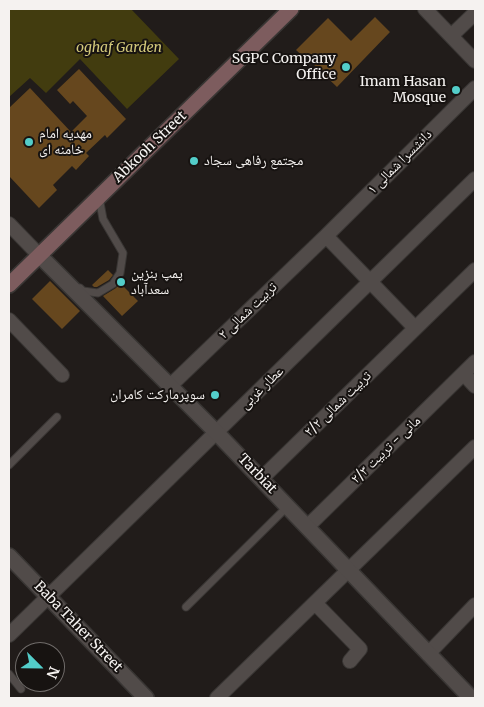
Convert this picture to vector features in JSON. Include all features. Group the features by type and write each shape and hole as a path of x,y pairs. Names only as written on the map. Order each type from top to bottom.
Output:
{"main road":[{"name":"Abkooh Street","path":"9,285 291,9"}],"street":[{"path":"425,9 475,61"},
{"path":"452,36 475,13"},
{"name":"دانشسرا شمالی ۱","path":"326,236 475,88"},
{"name":"عطار غربی","path":"9,635 475,179"},
{"path":"9,224 38,255"},
{"path":"326,236 415,328"},
{"name":"تربیت شمالی ۲","path":"170,386 326,236"},
{"name":"Tarbiat","path":"38,255 216,432 471,698"},
{"name":"تربیت شمالی ۲/۲","path":"261,479 475,270"},
{"path":"9,320 62,375"},
{"name":"مانی - تربیت ۲/۳","path":"307,527 475,362"},
{"path":"464,374 475,386"},
{"path":"217,698 475,447"},
{"name":"Baba Taher Street","path":"9,556 146,698"},
{"path":"315,603 360,649 350,661"},
{"path":"428,654 475,605"}],"lane":[{"path":"38,255 83,291 98,293 113,284 120,273 123,252 103,219 99,196"},
{"path":"9,465 57,417"},
{"path":"186,607 288,507"}],"green space":[{"name":"oghaf Garden","path":"9,9 131,9 179,59 127,109 80,59 46,93 30,78 9,97"}],"building":[{"path":"375,17 390,32 337,87 296,50 328,18 351,41"},
{"path":"79,69 126,119 107,138 105,135 86,153 89,156 76,170 72,166 53,185 57,190 39,208 9,176 9,108 30,88 71,132 87,116 73,101 70,104 57,90"},
{"path":"108,270 113,275 109,280 94,287 92,285"},
{"path":"50,281 80,311 62,329 32,299"},
{"path":"120,283 138,301 122,316 103,296 116,288"}],"place":[{"name":"SGPC Company Office","path":"346,67"},
{"name":"Imam Hasan Mosque","path":"456,90"},
{"name":"مهدیه امام خامنه ای","path":"29,142"},
{"name":"مجتمع رفاهی سجاد","path":"194,161"},
{"name":"پمپ بنزین سعدآباد","path":"121,282"},
{"name":"سوپرمارکت کامران","path":"215,395"}]}
